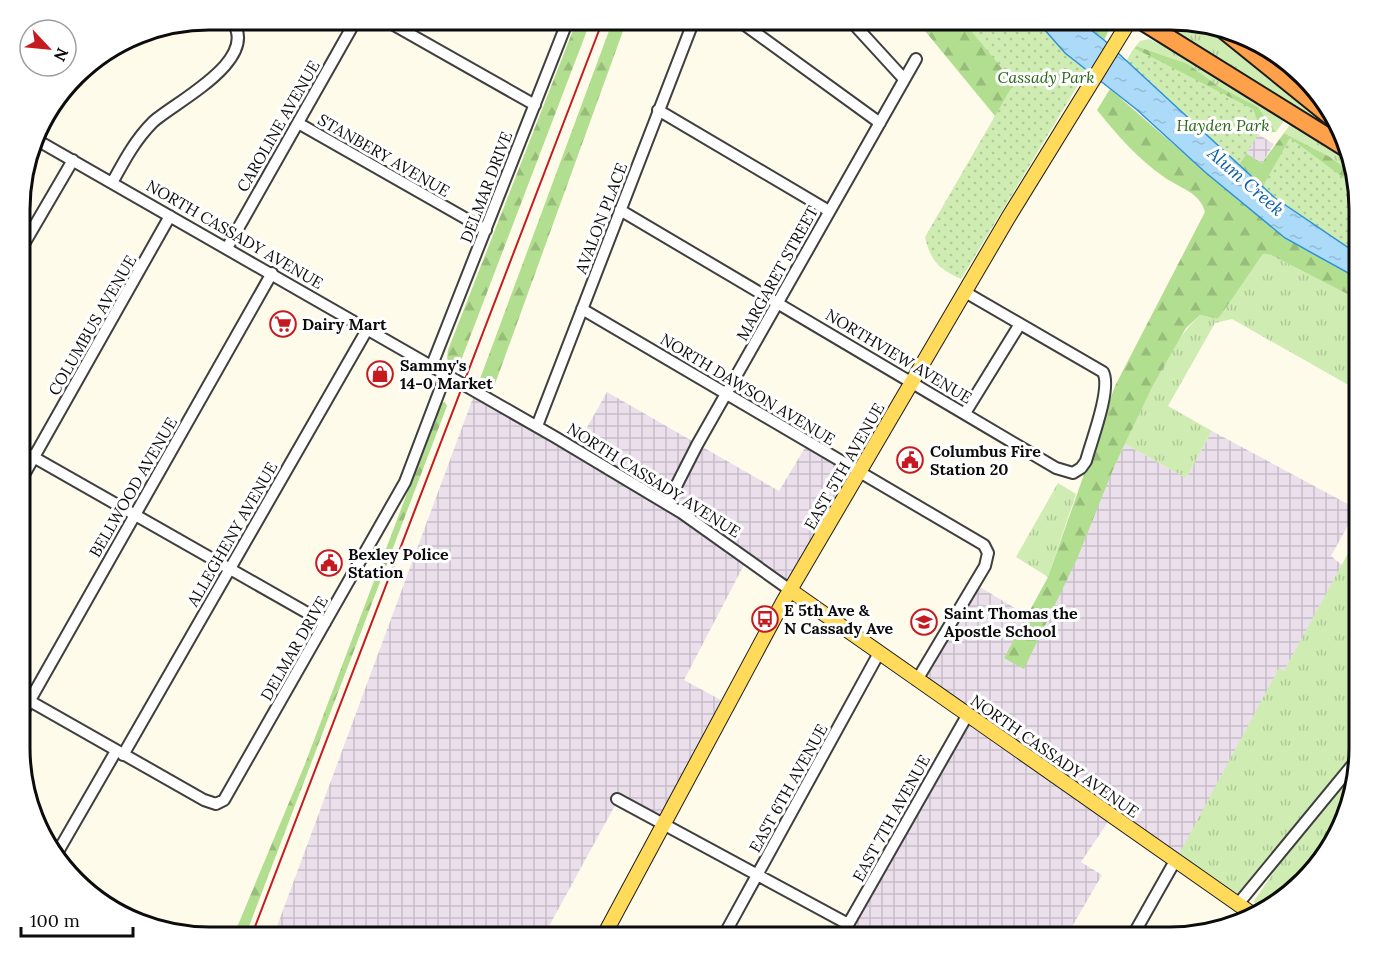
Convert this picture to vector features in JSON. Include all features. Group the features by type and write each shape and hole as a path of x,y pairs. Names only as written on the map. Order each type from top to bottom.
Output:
{"highway":[{"path":"1156,30 1335,142"},
{"path":"1245,47 1314,103"}],"main road":[{"name":"EAST 5TH AVENUE","path":"608,927 790,590 965,292 1125,30"},
{"name":"NORTH CASSADY AVENUE","path":"790,590 1246,909"}],"street":[{"path":"112,183 132,146 154,121 212,80 223,68 238,40 237,30"},
{"name":"CAROLINE AVENUE","path":"227,248 350,30"},
{"path":"403,30 535,105"},
{"name":"DELMAR DRIVE","path":"432,365 564,30"},
{"name":"AVALON PLACE","path":"537,426 690,30"},
{"path":"752,30 880,123"},
{"path":"859,30 904,80"},
{"name":"MARGARET STREET","path":"668,504 727,393 916,59"},
{"path":"658,110 829,211"},
{"name":"STANBERY AVENUE","path":"298,123 486,230"},
{"name":"NORTH CASSADY AVENUE","path":"43,144 368,328 668,504 790,590"},
{"path":"30,234 73,160"},
{"name":"NORTHVIEW AVENUE","path":"620,210 913,381 1056,468 1073,473 1086,461 1105,391 1106,377 1098,369 1020,324"},
{"name":"COLUMBUS AVENUE","path":"30,464 171,216"},
{"name":"BELLWOOD AVENUE","path":"30,690 135,515 272,273"},
{"path":"965,292 1020,324 965,413"},
{"name":"NORTH DAWSON AVENUE","path":"582,309 984,544 988,553 985,566 917,680"},
{"name":"ALLEGHENY AVENUE","path":"61,847 230,569 368,328"},
{"name":"DELMAR DRIVE","path":"120,753 204,800 220,803 227,797 405,482 446,374"},
{"path":"30,455 325,624"},
{"name":"EAST 6TH AVENUE","path":"728,927 879,653"},
{"path":"30,701 120,753"},
{"name":"EAST 7TH AVENUE","path":"846,927 968,714"},
{"path":"1238,904 1348,771"},
{"path":"617,799 848,924"},
{"path":"1138,927 1175,861"}],"shaded area":[{"path":"1256,133 1274,144 1262,163 1244,152"},
{"path":"477,387 577,445 607,392 779,491 809,441 860,472 791,588 746,561 684,680 730,705 664,825 618,800 548,927 277,927"},
{"path":"1212,431 1349,505 1349,523 1331,556 1342,565 1284,671 1279,669 1176,861 1112,816 1081,862 1102,875 1072,927 849,927 968,716 917,679 973,587 980,587 1028,616 1004,658 1114,467 1125,444 1186,478"}],"green space":[{"path":"573,30 587,30 459,362 453,363 447,359 448,350"},
{"path":"609,30 623,30 491,395 477,387"},
{"path":"924,30 993,30 1087,70 995,116"},
{"name":"Cassady Park","path":"970,30 1045,30 1065,53 1087,70 961,279 937,263 930,253 925,237 1014,83"},
{"path":"1091,30 1109,30 1104,40"},
{"path":"1167,30 1205,33 1216,36 1330,130"},
{"path":"1149,39 1186,57 1285,119 1276,132 1258,107 1218,86 1188,64 1136,46 1140,41"},
{"path":"1136,46 1188,64 1218,86 1258,107 1276,132 1256,133 1244,152 1262,163 1284,133 1330,157 1344,167 1349,197 1275,198 1126,62"},
{"name":"Hayden Park","path":"1134,48 1253,109 1261,130 1235,172 1120,72"},
{"path":"1110,89 1285,238 1349,273 1349,295 1271,255 1263,254 1217,319 1200,315 1186,328 1153,385 1114,467 1077,559 1024,669 1004,658 1048,577 1115,386 1205,212 1194,195 1154,170 1136,154 1097,110"},
{"path":"1291,123 1339,151 1344,167 1330,157 1284,133"},
{"name":"Hayden Park","path":"1290,138 1346,179 1349,198 1349,254 1259,193"},
{"path":"1263,254 1271,255 1349,295 1349,385 1232,319 1215,323 1168,406 1212,431 1186,478 1125,444 1157,376 1176,343 1200,315 1217,319"},
{"path":"445,402 447,406 249,927 237,927 305,764 441,403"},
{"path":"1058,483 1076,494 1048,577 1016,557"},
{"path":"1349,551 1348,766 1243,893 1237,895 1178,856 1279,668 1284,671"},
{"path":"1346,782 1330,827 1312,857 1279,890 1255,905 1254,901 1287,853"}],"water":[{"name":"Alum Creek","path":"1045,30 1091,30 1104,40 1275,198 1349,248 1349,273 1285,238 1205,172 1136,109 1065,53"}],"railway":[{"path":"255,927 599,30"}],"place":[{"name":"Dairy Mart","path":"283,324"},
{"name":"Sammy's 14-0 Market","path":"380,374"},
{"name":"Columbus Fire Station 20","path":"910,460"},
{"name":"Bexley Police Station","path":"329,563"},
{"name":"E 5th Ave & N Cassady Ave","path":"765,619"},
{"name":"Saint Thomas the Apostle School","path":"924,622"}]}
